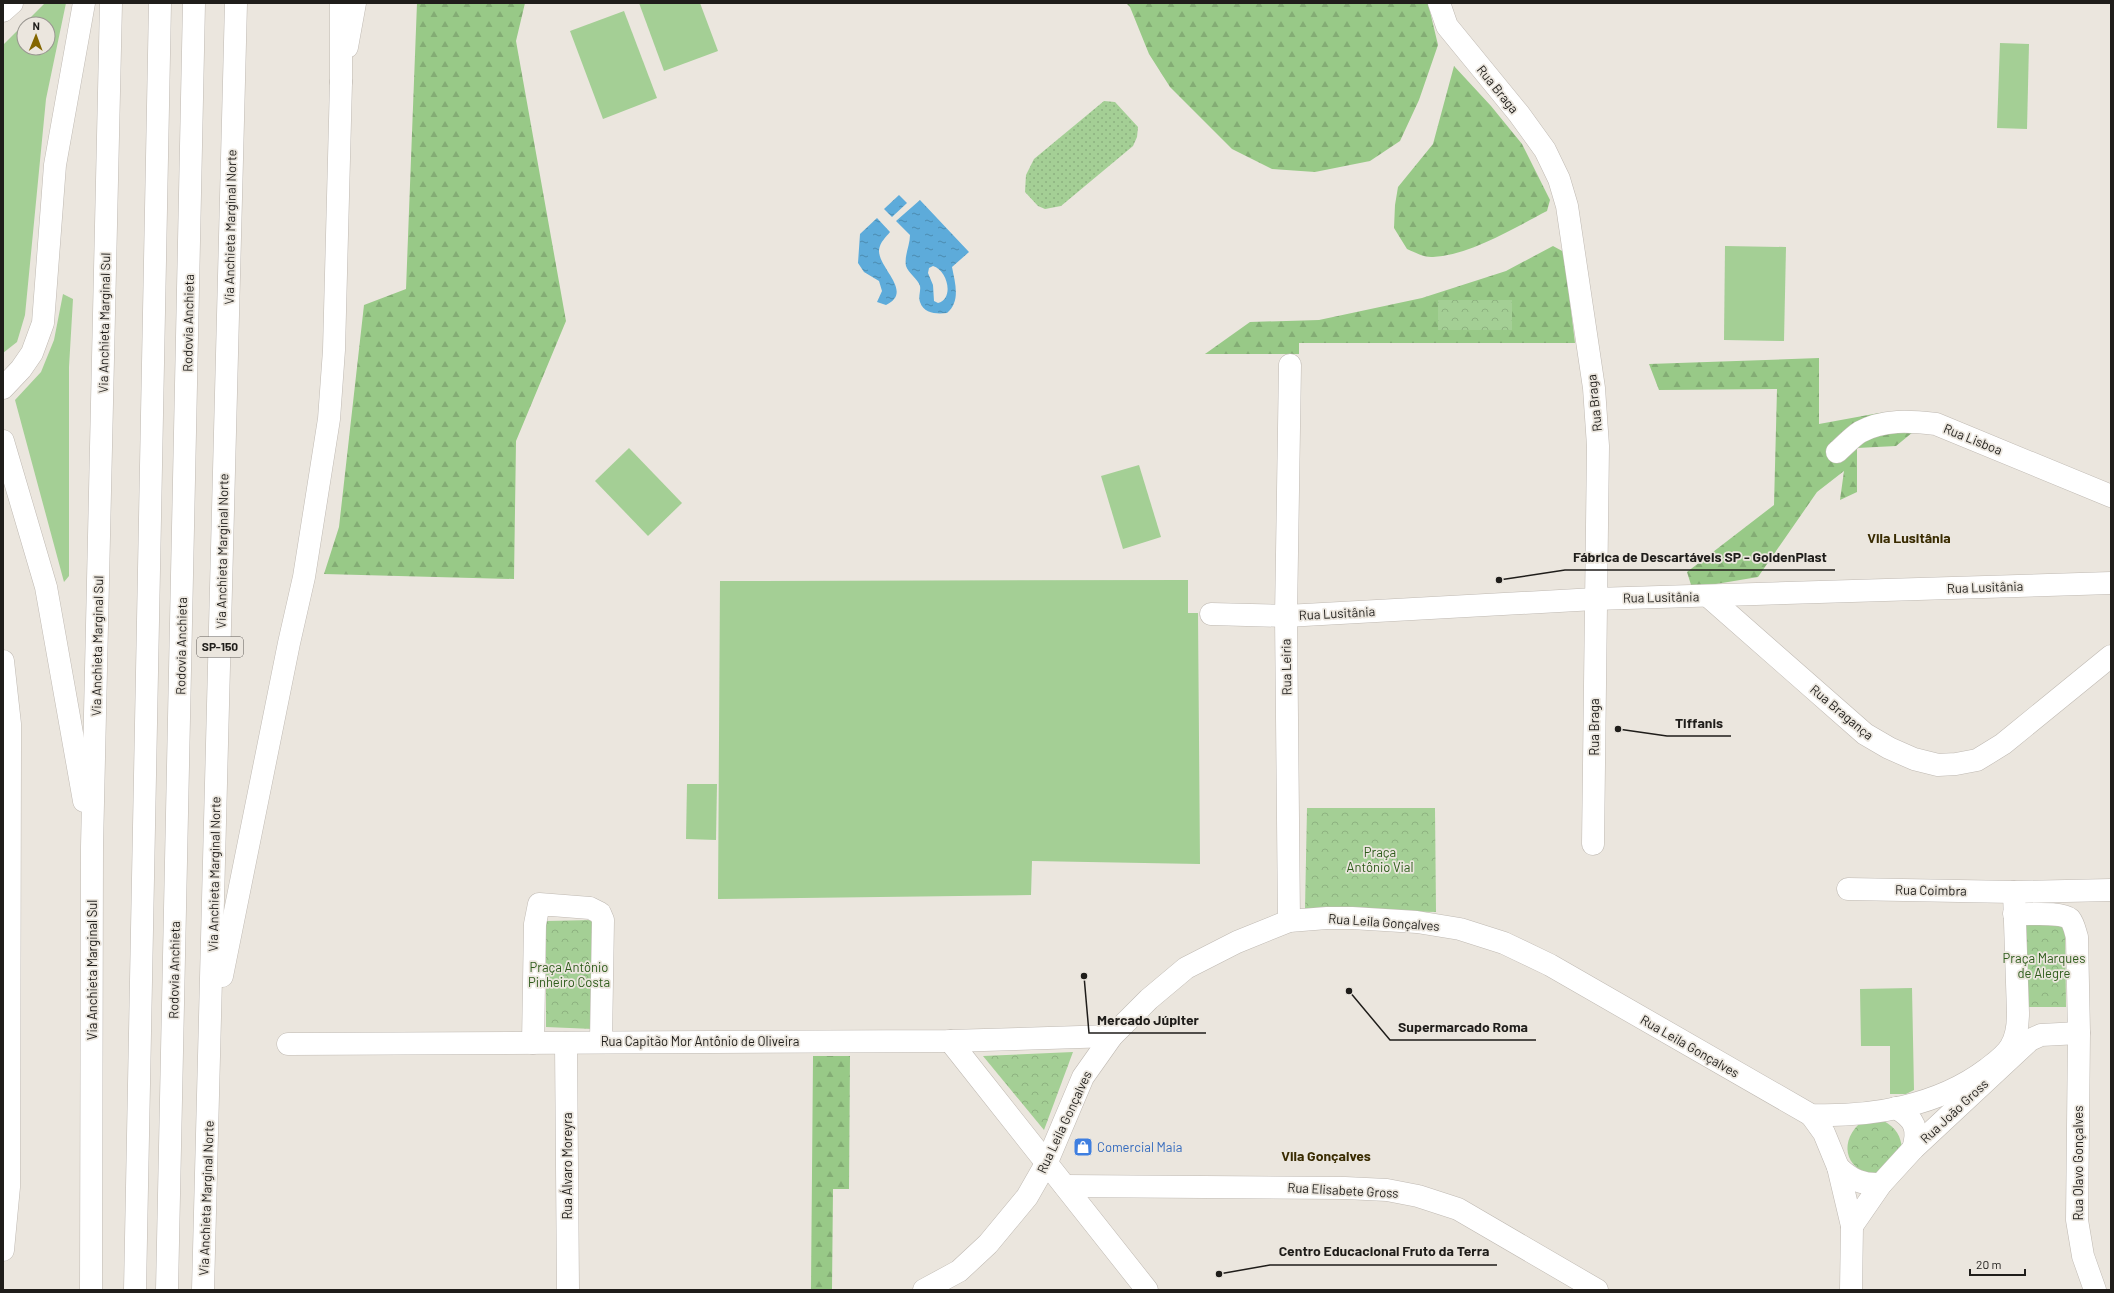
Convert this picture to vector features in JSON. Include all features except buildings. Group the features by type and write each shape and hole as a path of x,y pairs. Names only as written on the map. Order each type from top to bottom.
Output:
{"main road":[{"path":"3,11 12,3"},
{"path":"3,388 21,369 32,353 39,337 45,313 55,165 84,3"},
{"name":"Via Anchieta Marginal Sul","path":"91,1290 92,847 111,3"},
{"path":"135,1290 160,3"},
{"name":"Rodovia Anchieta","path":"167,1290 194,3"},
{"name":"Via Anchieta Marginal Norte","path":"203,1290 236,3"},
{"path":"210,1033 289,643 304,577 329,419 334,350 341,82 341,3"},
{"path":"341,82 355,3"},
{"name":"Rua Braga","path":"1439,3 1447,26 1519,114 1544,150 1559,178 1567,206 1594,388 1598,446 1593,844"},
{"name":"Rua Leiria","path":"1289,921 1286,616 1290,365"},
{"name":"Rua Lisboa","path":"1836,452 1860,432 1884,423 1908,421 1936,424 2111,496"},
{"path":"3,441 46,587 92,847"},
{"name":"Rua Lusitânia","path":"1211,614 1286,616 1595,599 2111,583"},
{"name":"Rua Bragança","path":"1708,596 1865,734 1889,748 1914,759 1938,765 1956,764 1977,760 2003,744 2111,656"},
{"path":"3,661 10,724 10,747 9,1187 3,1250"},
{"name":"Rua Coimbra","path":"1848,889 2014,892 2111,890"},
{"path":"2014,892 2014,914"},
{"path":"533,1043 536,924 539,904 590,908 600,913 604,920 601,1041"},
{"name":"Rua Leila Gonçalves","path":"924,1290 959,1271 988,1244 1027,1197 1047,1162 1083,1077 1112,1036 1149,999 1186,968 1236,942 1289,921 1346,918 1417,922 1460,929 1504,943 1550,965 1811,1115 1841,1116 1896,1108 1938,1096 1972,1080 1998,1061 2011,1046 2018,1029 2014,914"},
{"name":"Rua Olavo Gonçalves","path":"2014,914 2061,915 2070,920 2074,926 2077,936 2079,1032 2077,1220 2083,1256 2095,1290"},
{"path":"2018,1013 2034,1025 2052,1034"},
{"name":"Rua João Gross","path":"1852,1226 1881,1184 1913,1149 2030,1040 2041,1035 2079,1032"},
{"name":"Rua Capitão Mor Antônio de Oliveira","path":"288,1044 566,1043 601,1041 950,1041 1112,1036"},
{"path":"950,1041 1147,1290"},
{"name":"Rua Álvaro Moreyra","path":"566,1043 568,1290"},
{"path":"1896,1108 1908,1115 1915,1125 1917,1137 1913,1149"},
{"path":"1811,1115 1824,1133 1838,1167 1852,1226 1851,1290"},
{"path":"1838,1167 1846,1176 1857,1182 1869,1185 1881,1184"},
{"name":"Rua Elisabete Gross","path":"1065,1186 1345,1188 1386,1190 1418,1196 1458,1209 1597,1290"}],"green space":[{"path":"45,3 66,3 56,51 56,16 32,16"},
{"path":"417,3 525,3 516,41 566,321 516,441 514,579 324,574 339,527 364,305 406,289"},
{"path":"639,3 700,3 718,51 664,71"},
{"path":"1126,3 1428,3 1438,45 1419,100 1400,141 1370,161 1315,172 1272,169 1232,149 1170,87 1149,54 1130,7"},
{"path":"624,11 657,98 603,119 570,31"},
{"path":"16,32 16,56 55,56 46,99 25,315 17,342 3,353 3,45"},
{"path":"2000,43 2029,44 2027,129 1997,128"},
{"path":"1454,66 1491,106 1522,144 1550,200 1547,211 1492,240 1447,255 1427,257 1407,249 1394,228 1395,205 1398,187 1433,144"},
{"path":"1104,101 1115,102 1138,127 1137,137 1133,146 1061,206 1045,209 1038,206 1025,192 1026,175 1034,159"},
{"path":"1553,246 1564,252 1575,343 1299,343 1299,354 1205,354 1250,322 1319,320 1422,298 1506,271"},
{"path":"1725,246 1786,247 1784,341 1724,340"},
{"path":"63,294 73,299 69,367 69,576 64,582 15,400 41,372 54,340"},
{"path":"1438,300 1512,300 1512,330 1438,330"},
{"path":"1819,358 1819,424 1879,413 1917,411 1913,432 1896,446 1857,448 1857,492 1840,500 1844,471 1817,492 1758,577 1692,588 1687,572 1774,505 1777,389 1659,390 1649,364"},
{"path":"629,448 682,503 648,536 595,481"},
{"path":"1139,465 1161,537 1123,549 1101,476"},
{"path":"1188,580 1188,613 1198,613 1200,864 1032,861 1031,895 718,899 720,581"},
{"path":"687,784 717,784 716,840 686,839"},
{"name":"Praça Antônio Vial","path":"1307,808 1435,808 1436,912 1305,909"},
{"name":"Praça Antônio Pinheiro Costa","path":"593,920 593,1029 546,1027 546,921"},
{"name":"Praça Marques de Alegre","path":"2023,924 2065,924 2066,1007 2023,1007"},
{"path":"1912,988 1914,1090 1906,1094 1890,1094 1890,1046 1861,1046 1860,989"},
{"path":"1073,1052 1044,1130 983,1056"},
{"path":"813,1056 850,1056 849,1189 833,1189 832,1290 811,1290"},
{"path":"1884,1121 1892,1126 1897,1133 1902,1149 1878,1174 1868,1173 1859,1169 1853,1164 1847,1149 1848,1141 1852,1132 1859,1124"}],"water":[{"path":"899,195 907,203 892,217 884,209"},
{"path":"920,200 969,252 952,267 956,297 947,313 931,312 924,309 922,306 919,300 920,286 906,266 910,235 896,221","holes":["933,266 938,269 945,278 948,290 943,300 938,303 934,301 933,285 928,273 929,268"]},
{"path":"877,218 890,232 882,242 879,250 880,257 893,279 897,293 894,300 886,305 877,302 882,291 879,281 864,272 858,263 860,234"}],"place":[{"name":"Fábrica de Descartáveis SP - GoldenPlast","path":"1499,580"},
{"name":"Tiffanis","path":"1618,729"},
{"name":"Mercado Júpiter","path":"1084,976"},
{"name":"Supermarcado Roma","path":"1349,991"},
{"name":"Comercial Maia","path":"1083,1147"},
{"name":"Centro Educacional Fruto da Terra","path":"1219,1274"}],"district":[{"name":"Vila Lusitânia","path":"1909,538"},
{"name":"Vila Gonçalves","path":"1326,1156"}]}
